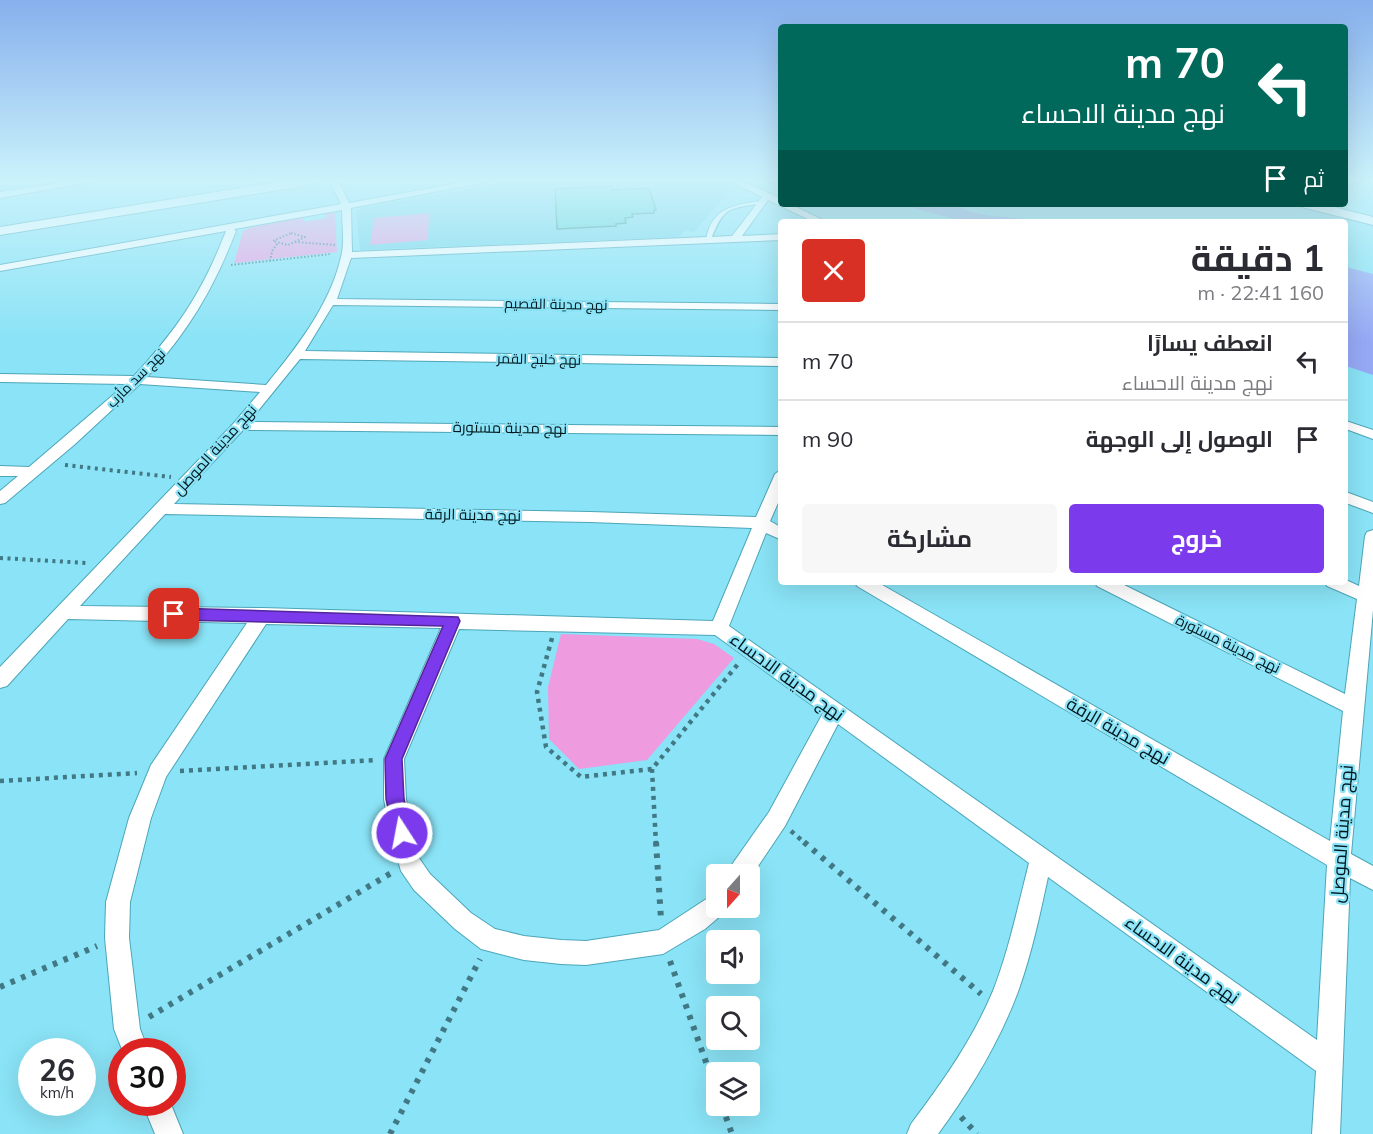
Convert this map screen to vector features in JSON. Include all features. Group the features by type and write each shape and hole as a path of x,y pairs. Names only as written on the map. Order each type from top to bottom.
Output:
{"street":[{"path":"0,268 190,234"},
{"name":"نهج سد مأرب","path":"0,499 138,380 179,333 200,303 218,267 230,234"},
{"name":"نهج مدينة الموصل","path":"0,680 239,426 297,355 330,302 347,251 347,234"},
{"path":"734,240 739,234"},
{"path":"347,251 778,237"},
{"name":"نهج مدينة القصيم","path":"330,302 778,307"},
{"name":"نهج خليج القمر","path":"297,355 778,362"},
{"path":"0,378 138,380 269,389"},
{"name":"نهج مدينة مستورة","path":"239,426 778,431"},
{"path":"1348,426 1373,435"},
{"path":"0,471 32,472"},
{"path":"719,628 778,483"},
{"path":"1348,498 1373,508"},
{"name":"نهج مدينة الرقة","path":"162,509 578,516 761,523 778,533"},
{"name":"نهج مدينة الموصل","path":"1326,1134 1339,860 1353,707 1370,598 1373,536"},
{"name":"نهج مدينة الرقة","path":"867,585 1373,879"},
{"name":"نهج مدينة مستورة","path":"1109,585 1353,707"},
{"path":"1340,585 1370,598"},
{"name":"نهج مدينة الاحساء","path":"64,612 262,615 719,628 1330,1065"},
{"path":"131,1038 127,1029 117,938 118,902 140,818 158,772 262,615"},
{"path":"453,621 394,759 395,799 409,863 422,882 463,921 490,939 524,948 586,953 663,942 706,913"},
{"path":"746,864 777,819 835,711"},
{"path":"921,1134 945,1102 998,1008 1024,929 1041,859"},
{"path":"162,1116 169,1134"}],"lane":[{"path":"708,241 711,234"}],"path":[{"path":"289,234 273,241 288,245 305,237 294,234"},
{"path":"295,242 347,251"},
{"path":"270,261 274,245 279,243"},
{"path":"218,267 347,251"},
{"path":"44,462 189,479"},
{"path":"0,558 109,564"},
{"path":"557,623 537,692 546,747 581,777 652,769 749,650"},
{"path":"0,781 394,759"},
{"path":"777,819 998,1008"},
{"path":"127,1029 409,863"},
{"path":"0,987 117,938"},
{"path":"390,1134 490,939"},
{"path":"726,1116 732,1134"}],"shaded area":[{"path":"242,234 336,234 337,252 234,263"},
{"path":"358,234 682,234 679,237 360,250"},
{"path":"372,234 428,234 428,240 370,245"},
{"path":"1348,268 1373,274 1373,375 1348,367"},
{"path":"561,634 697,639 714,644 734,658 647,760 579,769 549,739 548,687"}],"route":[{"path":"174,614 453,621 394,759 395,799 402,833"}]}
